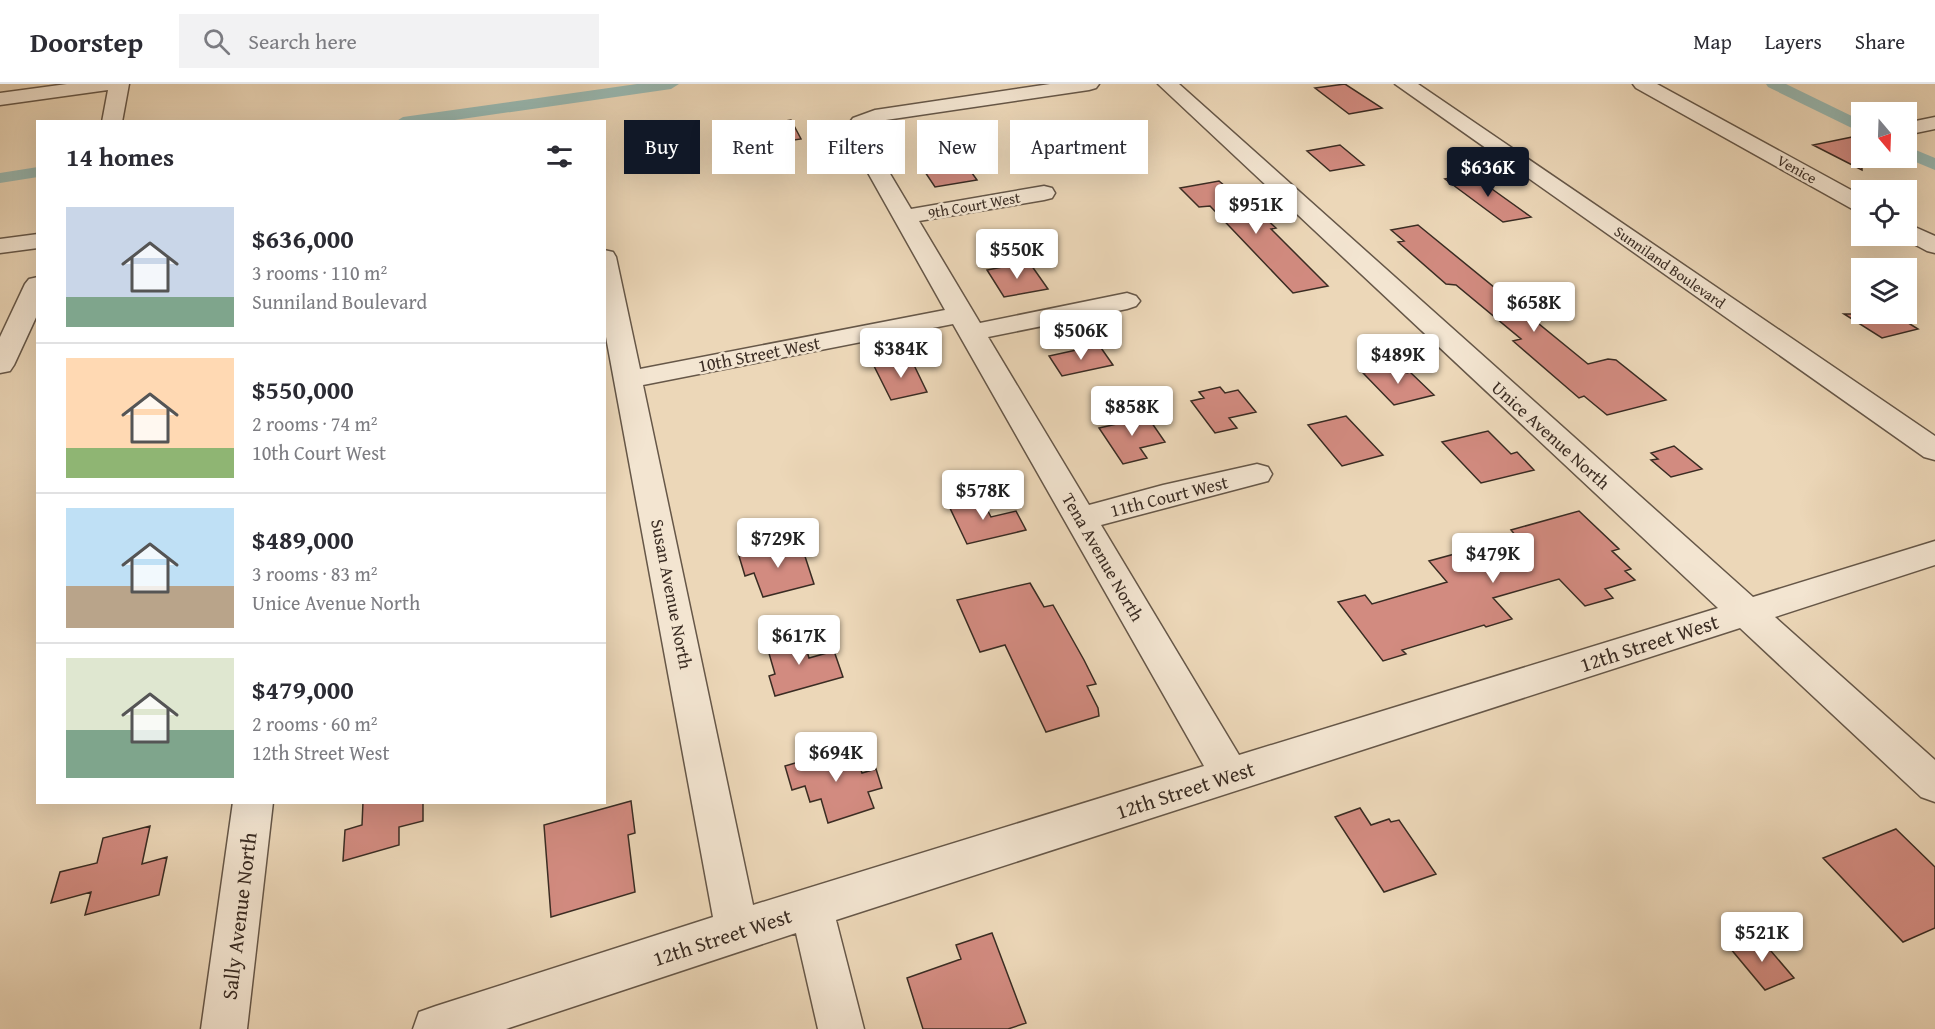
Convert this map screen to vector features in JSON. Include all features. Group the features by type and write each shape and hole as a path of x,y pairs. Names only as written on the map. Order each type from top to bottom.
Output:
{"street":[{"path":"0,99 110,84"},
{"path":"112,120 119,84"},
{"name":"Tena Avenue North","path":"1089,84 876,116 860,122 854,130 1230,776"},
{"name":"Unice Avenue North","path":"1168,84 1935,785"},
{"name":"Sunniland Boulevard","path":"1405,84 1935,450"},
{"name":"Venice","path":"1643,84 1851,199"},
{"path":"1917,127 1935,123"},
{"name":"9th Court West","path":"903,217 1044,193"},
{"path":"1917,236 1935,246"},
{"path":"0,246 36,240"},
{"name":"Susan Avenue North","path":"606,266 737,931"},
{"path":"0,365 36,288"},
{"name":"10th Street West","path":"630,379 965,324 1127,301"},
{"name":"11th Court West","path":"1081,519 1163,496 1257,474"},
{"name":"12th Street West","path":"436,1029 737,931 1935,553"},
{"name":"Sally Avenue North","path":"224,1029 253,804"},
{"path":"812,909 841,1029"}],"building":[{"path":"1345,84 1382,108 1349,114 1315,88"},
{"path":"795,128 801,139 795,140"},
{"path":"1851,137 1851,164 1813,145"},
{"path":"1340,145 1364,165 1330,171 1307,151"},
{"path":"926,174 973,174 977,180 935,187"},
{"path":"1471,174 1531,217 1503,222 1445,179"},
{"path":"1219,181 1231,191 1235,190 1276,228 1271,229 1328,286 1293,293 1210,206 1199,207 1180,188"},
{"path":"1418,225 1588,364 1608,359 1616,360 1666,400 1607,415 1584,396 1579,398 1513,341 1521,339 1456,285 1446,284 1398,242 1404,241 1391,230"},
{"path":"1029,262 1048,289 1004,297 987,270"},
{"path":"1860,324 1910,324 1918,329 1882,338"},
{"path":"1099,345 1113,365 1062,376 1049,356"},
{"path":"911,359 927,392 891,400 874,366"},
{"path":"1399,365 1407,373 1410,372 1434,395 1394,405 1363,373"},
{"path":"1220,387 1225,393 1238,390 1256,412 1229,418 1237,428 1215,433 1191,401 1204,398 1199,392"},
{"path":"1145,413 1165,442 1140,448 1147,458 1123,464 1099,428 1117,424 1115,420"},
{"path":"1346,416 1383,455 1342,466 1308,425"},
{"path":"1488,431 1511,454 1517,452 1534,470 1481,483 1442,442"},
{"path":"1674,446 1702,469 1671,477 1651,460 1658,459 1651,453"},
{"path":"980,496 991,517 1016,511 1026,530 967,544 948,504"},
{"path":"1579,511 1619,549 1612,551 1631,569 1625,571 1635,580 1605,589 1613,598 1585,606 1559,579 1493,598 1512,619 1486,627 1484,625 1402,650 1406,654 1383,661 1338,602 1365,595 1372,604 1447,582 1429,561 1517,537 1511,530"},
{"path":"800,541 814,584 763,597 754,573 745,576 739,556"},
{"path":"1030,583 1044,607 1053,605 1096,684 1087,686 1098,708 1099,716 1046,732 1005,645 980,652 957,600"},
{"path":"802,634 809,658 834,651 843,677 775,696 769,676 775,674 766,643"},
{"path":"853,746 862,773 876,769 882,788 868,792 874,808 828,823 821,799 810,802 805,786 792,790 785,766"},
{"path":"631,801 635,833 628,835 635,892 551,917 544,825"},
{"path":"363,804 423,804 423,821 399,827 399,845 343,861 345,830 362,825"},
{"path":"1360,808 1371,825 1389,819 1391,822 1399,820 1436,874 1384,892 1335,817"},
{"path":"150,826 142,864 167,857 159,895 85,915 91,892 51,903 60,872 97,863 103,838"},
{"path":"1896,829 1935,867 1935,928 1903,942 1823,858"},
{"path":"992,933 1026,1023 1008,1029 923,1029 907,978 961,959 956,945"},
{"path":"1759,937 1794,978 1765,990 1730,948"}],"waterway":[{"path":"417,120 671,84"},
{"path":"1774,84 1851,122"},
{"path":"1917,156 1935,165"},
{"path":"0,178 36,172"}]}
